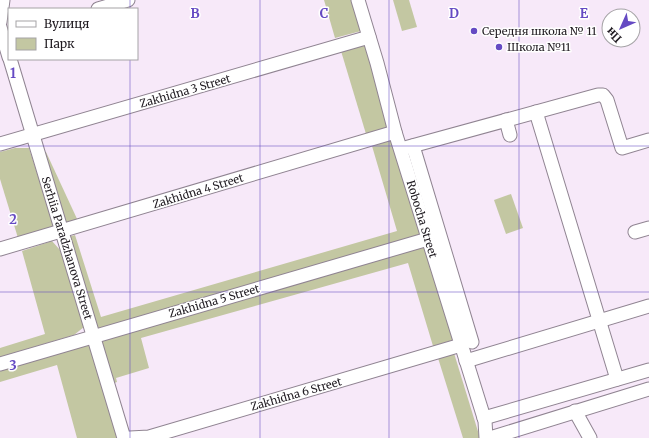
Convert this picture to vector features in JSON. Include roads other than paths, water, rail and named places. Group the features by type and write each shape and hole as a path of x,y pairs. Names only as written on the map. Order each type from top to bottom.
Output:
{"street":[{"path":"0,22 3,0"},
{"path":"101,8 128,0"},
{"name":"Robocha Street","path":"358,0 396,132 407,148 428,239 466,344 466,360 484,418 486,438"},
{"name":"Serhiia Paradzhanova Street","path":"3,34 8,54"},
{"name":"Zakhidna 3 Street","path":"0,144 369,37"},
{"name":"Serhiia Paradzhanova Street","path":"10,60 124,438"},
{"path":"466,344 407,148 598,95 603,96 607,100 622,148 649,140"},
{"path":"536,112 617,379"},
{"path":"506,120 510,135"},
{"name":"Zakhidna 4 Street","path":"0,249 396,132"},
{"path":"635,232 649,228"},
{"name":"Zakhidna 5 Street","path":"0,364 428,239"},
{"path":"466,360 649,306"},
{"name":"Zakhidna 6 Street","path":"130,438 149,437 466,344"},
{"path":"484,418 649,370"},
{"path":"490,438 575,411 649,390"},
{"path":"575,411 590,438"}],"place":[{"name":"Середня школа № 11","path":"474,31"},
{"name":"Школа №11","path":"499,47"}]}
